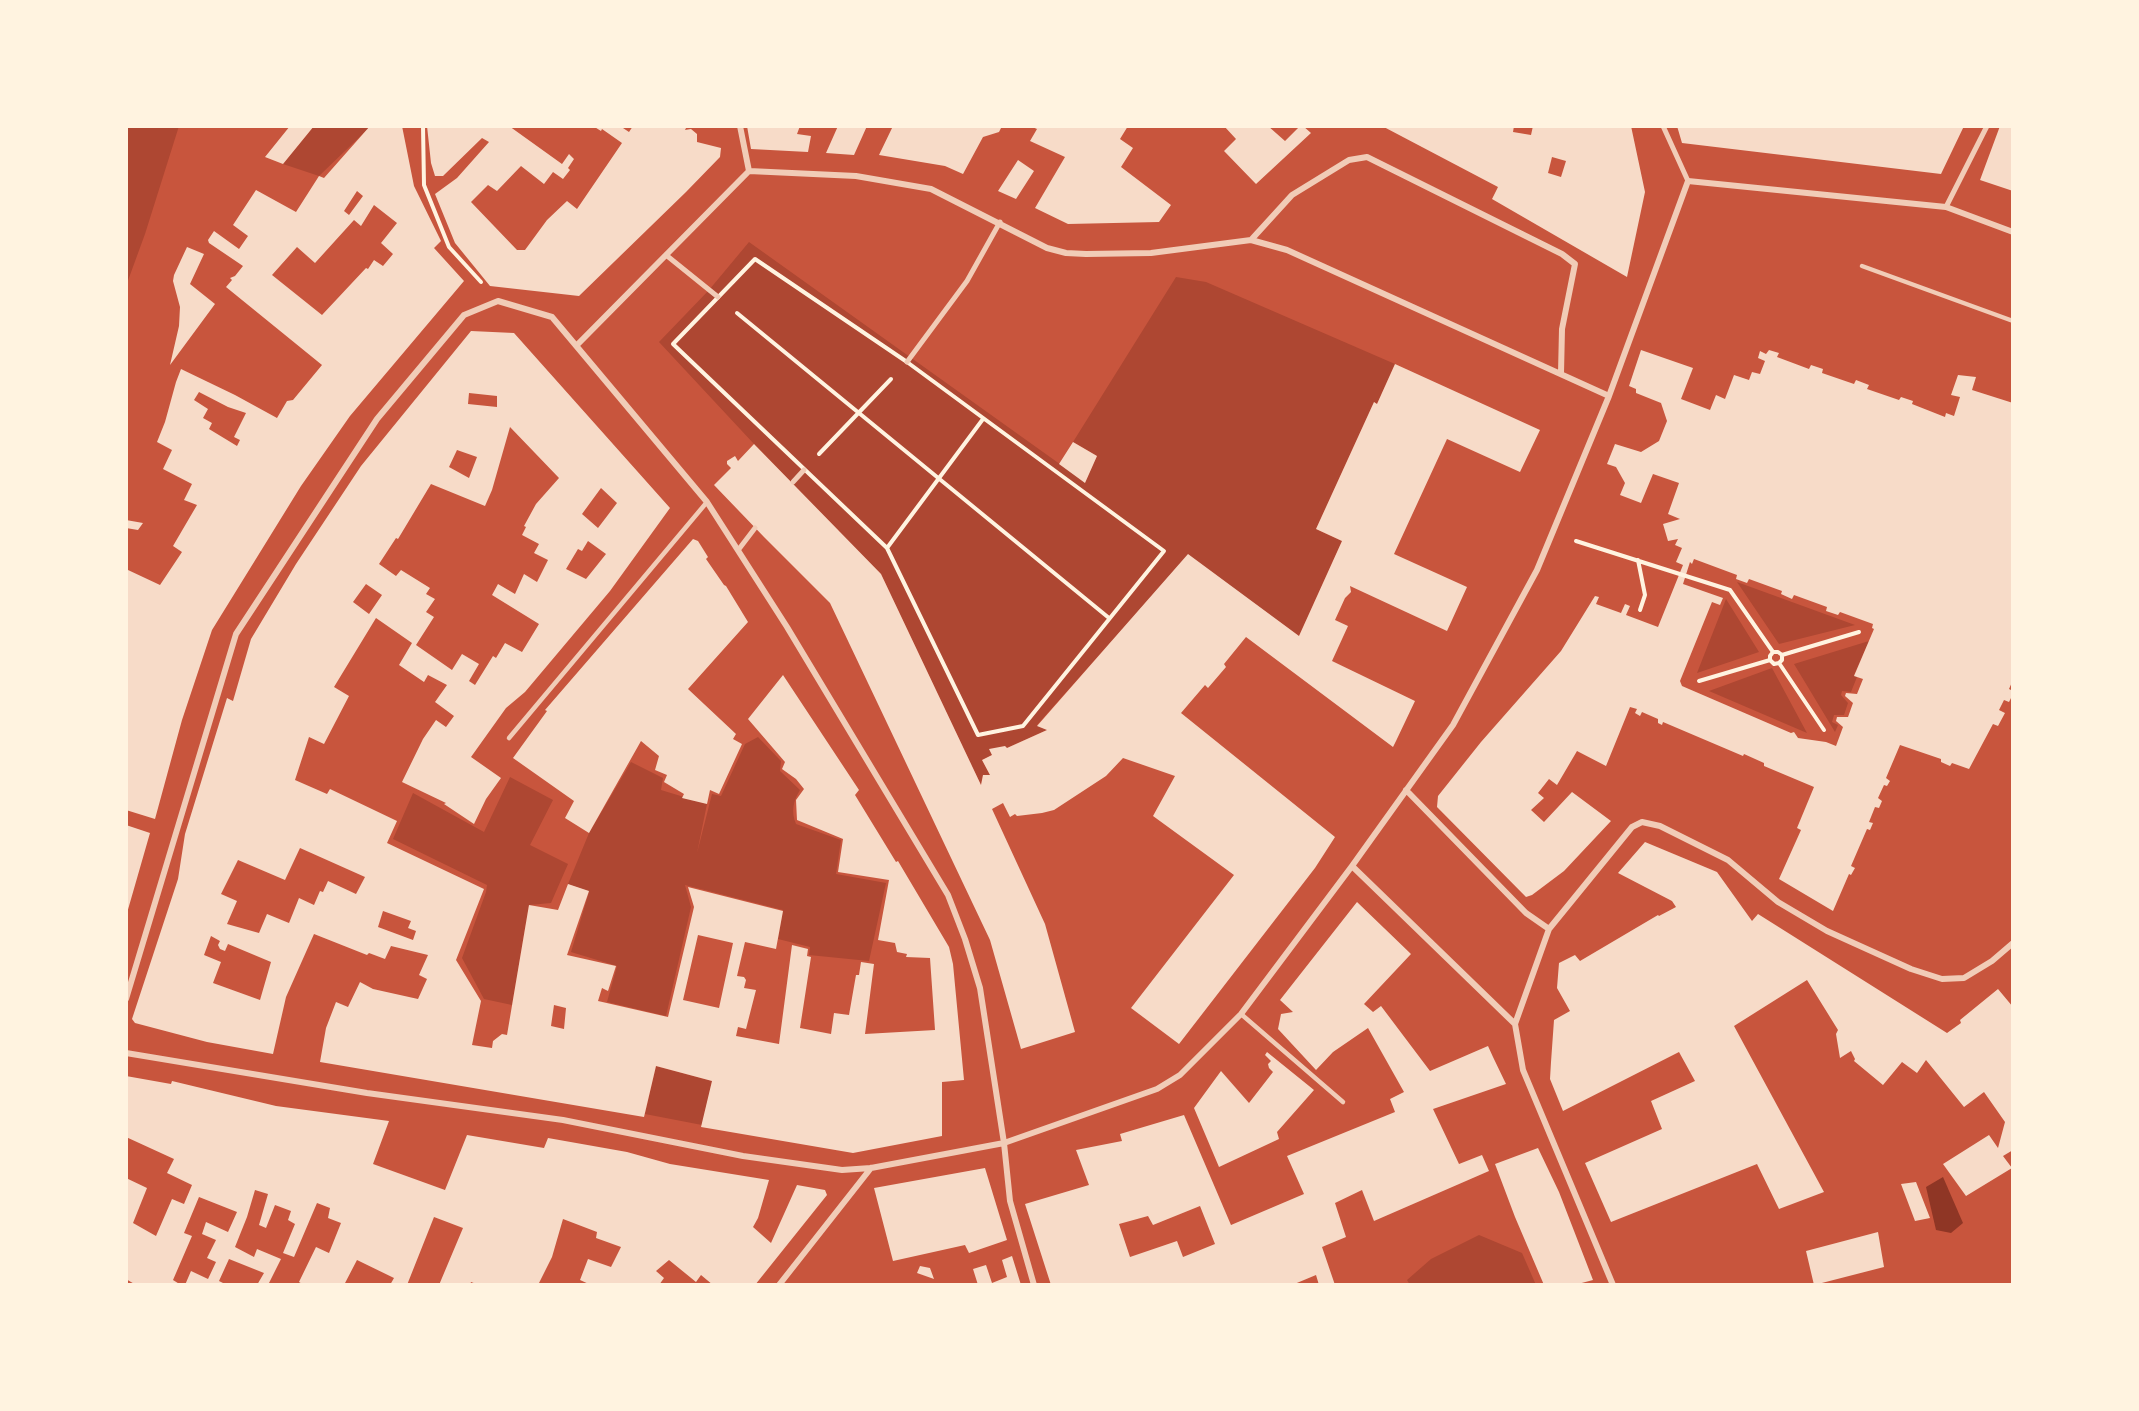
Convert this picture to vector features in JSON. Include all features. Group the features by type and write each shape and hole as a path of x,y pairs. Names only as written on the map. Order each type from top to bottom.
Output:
{"street":[{"path":"740,126 749,171"},
{"path":"126,1053 367,1093 563,1120 754,1157 842,1170 871,1168 1004,1143 1157,1089 1180,1075 1241,1014 1352,866 1453,726 1537,570 1609,396 1688,181 1663,126"},
{"path":"1946,207 1986,126"},
{"path":"1251,240 1292,195 1349,160 1367,157 1562,254 1575,264 1562,329 1561,373"},
{"path":"577,345 749,171 856,176 931,189 1000,222 1047,248 1066,253 1151,253 1251,240 1287,250 1609,396"},
{"path":"1688,181 1946,207 2013,232"},
{"path":"908,362 967,281 1000,222"},
{"path":"666,255 718,297"},
{"path":"126,999 236,634 377,419 464,315 498,301 552,316 707,502 739,549 948,895 980,988 1004,1143 1010,1201 1034,1285"},
{"path":"793,482 804,470"},
{"path":"739,549 755,528"},
{"path":"1406,790 1526,913 1549,929"},
{"path":"1613,1285 1523,1070 1515,1024 1549,929 1632,827 1642,822 1660,826 1728,860 1778,902 1817,925 1911,969 1942,979 1964,978 1992,961 2013,943"},
{"path":"1352,866 1515,1024"},
{"path":"779,1285 871,1168"}],"lane":[{"path":"1862,266 2013,321"},
{"path":"508,738 707,502"},
{"path":"1241,1014 1343,1102"}],"path":[{"path":"423,126 424,184 449,247 498,301"},
{"path":"755,259 908,362 1164,551 1023,726 978,735 887,548 673,344 755,259"},
{"path":"718,297 727,304"},
{"path":"736,311 1109,618"},
{"path":"900,371 908,362"},
{"path":"804,470 892,379"},
{"path":"887,548 983,419"},
{"path":"1552,534 1730,590 1773,652 1782,655 1859,632"},
{"path":"1638,560 1645,595 1640,610"},
{"path":"1770,660 1773,652"},
{"path":"1779,663 1782,655"},
{"path":"1699,681 1770,660 1779,663"},
{"path":"1779,663 1824,730"}],"shaded area":[{"path":"126,126 179,126 126,286"},
{"path":"314,126 371,126 319,176 283,164"},
{"path":"749,242 1085,482 1097,456 1073,442 1176,277 1206,282 1395,364 1377,404 1374,402 1316,529 1342,541 1299,636 1188,555 1037,725 1047,730 1007,748 990,749 992,755 982,760 990,775 983,775 981,785 881,574 754,444 659,342 709,290"},
{"path":"1737,582 1855,625 1779,644"},
{"path":"1726,599 1759,652 1697,673"},
{"path":"1869,641 1854,675 1857,677 1851,692 1842,691 1841,695 1848,703 1844,715 1834,715 1832,722 1838,725 1835,732 1794,664"},
{"path":"1772,668 1807,733 1709,691"},
{"path":"758,737 781,761 780,771 800,790 794,807 796,824 841,840 836,874 886,883 869,961 809,955 810,947 778,939 783,910 685,885 691,907 666,1016 607,1002 617,966 571,952 589,892 568,884 589,833 631,762 663,778 661,790 707,804 697,853 712,794 721,796 745,744"},
{"path":"510,777 553,800 530,845 568,864 551,903 529,905 512,1005 484,999 462,958 487,885 393,839 413,793 484,832"},
{"path":"656,1066 712,1081 702,1125 645,1114"},
{"path":"1943,1177 1963,1223 1951,1233 1936,1230 1926,1187"},
{"path":"1479,1235 1522,1253 1536,1285 1410,1285 1407,1280 1431,1259"}],"building":[{"path":"290,126 314,126 283,164 265,157"},
{"path":"370,126 402,126 414,186 441,241 434,248 464,281 350,416 301,486 212,630 182,720 155,819 126,810 126,572 128,570 160,585 182,552 173,546 197,505 184,500 192,484 163,469 172,450 157,442 176,382 181,369 277,418 287,401 293,400 322,365 226,287 232,280 230,278 235,276 243,266 209,243 208,240 214,231 239,249 248,236 233,225 256,190 296,212 319,176 324,178","holes":["357,191 363,196 349,215 344,211","374,205 397,223 381,243 393,254 383,266 374,260 368,269 366,268 322,315 272,275 297,247 315,263 354,220 361,226","199,392 228,407 246,413 234,437 240,440 237,446 209,429 212,423 203,418 208,409 194,400"]},
{"path":"427,126 509,126 562,164 569,154 574,159 563,179 553,172 544,184 521,166 497,191 488,185 471,202 517,250 525,250 547,220 567,201 577,209 622,143 602,129 601,131 593,126 620,126 629,132 633,126 687,126 685,130 691,129 697,134 697,142 721,148 720,157 579,296 490,286 455,243 435,194 457,178 489,142 482,138 443,176 435,176 431,163"},
{"path":"747,126 800,126 797,134 811,136 808,152 751,149"},
{"path":"838,126 867,126 854,155 826,153"},
{"path":"893,126 1002,126 999,132 983,137 963,174 945,166 879,155"},
{"path":"1030,126 1128,126 1120,139 1133,148 1121,167 1171,205 1159,222 1068,224 1035,208 1065,157 1030,141 1037,129"},
{"path":"1224,126 1268,126 1285,141 1300,126 1311,133 1256,184 1224,151 1236,139"},
{"path":"1382,126 1514,126 1513,132 1531,135 1533,126 1631,126 1645,192 1627,277 1492,199 1498,187","holes":["1552,157 1566,161 1561,177 1548,173"]},
{"path":"1677,126 1964,126 1941,174 1682,143"},
{"path":"2000,126 2013,126 2013,191 1980,180"},
{"path":"1018,160 1034,171 1016,199 998,191"},
{"path":"187,247 204,254 190,284 215,304 170,365 179,326 180,307 173,281"},
{"path":"471,331 514,333 670,508 610,591 525,692 506,708 471,757 501,778 486,799 474,824 444,804 446,803 402,782 423,739 436,720 446,727 454,716 435,702 447,685 428,675 424,682 399,665 412,643 376,618 334,687 349,696 324,744 309,737 295,780 327,794 330,789 397,821 387,843 484,889 456,960 481,1001 472,1045 492,1048 493,1041 502,1034 507,1035 529,905 558,910 568,884 589,891 567,955 616,966 608,991 602,988 598,1001 668,1017 694,907 688,887 783,911 776,949 745,942 737,976 744,977 746,980 744,988 756,990 746,1029 738,1027 736,1036 779,1044 792,945 808,949 807,956 811,957 800,1028 831,1034 834,1013 849,1015 856,975 859,975 861,962 874,964 865,1034 935,1030 930,958 906,957 907,954 897,952 895,943 878,940 889,880 838,872 843,839 797,820 796,800 804,789 796,779 782,769 785,762 748,719 783,675 859,790 855,795 896,862 898,861 949,947 953,964 964,1080 942,1082 942,1136 853,1153 701,1127 712,1081 656,1066 644,1117 320,1062 326,1028 336,1002 348,1007 360,982 373,989 418,999 427,979 419,975 428,955 391,946 385,959 369,953 367,955 314,934 286,997 273,1054 207,1042 135,1023 132,1019 178,879 185,834 227,698 233,701 251,639 296,564 361,466","holes":["469,393 497,396 497,407 468,404","510,427 559,478 536,504 524,526 526,527 522,535 539,544 534,553 548,560 537,582 524,574 515,594 498,584 492,595 539,624 522,652 505,643 496,658 493,656 475,685 469,681 479,664 462,654 452,670 416,645 434,617 426,612 435,599 426,594 430,588 401,570 396,576 379,564 396,538 398,539 431,484 485,506 492,490","457,450 477,457 469,478 449,467","601,488 617,503 598,528 582,514","588,541 606,554 586,579 566,569 578,549 582,551","366,584 382,595 369,614 353,602","300,848 365,877 356,894 328,881 323,892 320,891 314,905 299,898 289,923 267,914 259,933 227,924 237,901 221,894 238,860 285,880","383,911 411,921 408,928 416,931 413,940 378,927","698,935 733,943 719,1008 683,1000","211,936 220,941 218,945 220,949 225,951 228,944 271,962 260,1000 213,983 221,962 204,955","554,1005 566,1008 564,1029 551,1026"]},
{"path":"1641,350 1693,368 1681,399 1710,410 1716,395 1725,399 1734,375 1749,380 1752,372 1760,374 1765,361 1758,358 1760,351 1766,354 1769,350 1779,353 1777,357 1809,369 1811,365 1823,369 1822,373 1854,384 1856,380 1869,385 1867,389 1899,400 1901,397 1913,401 1912,404 1945,417 1946,413 1954,416 1960,397 1951,395 1958,375 1976,377 1972,390 2013,403 2013,680 2009,689 2013,691 2013,694 2009,702 2004,700 1999,710 2005,713 1998,726 1993,724 1969,769 1952,763 1950,766 1941,762 1941,759 1900,745 1886,778 1890,781 1887,786 1884,785 1878,798 1882,801 1879,808 1875,807 1869,822 1873,823 1870,830 1867,829 1851,866 1855,868 1851,875 1849,874 1833,911 1779,879 1801,830 1797,828 1814,787 1764,766 1764,763 1744,754 1743,756 1663,722 1662,725 1658,723 1658,719 1642,712 1640,716 1635,713 1637,709 1630,707 1606,766 1577,751 1557,785 1549,779 1538,793 1544,798 1531,810 1544,822 1572,792 1611,821 1564,871 1532,895 1526,897 1437,807 1438,796 1481,742 1561,651 1595,596 1599,597 1596,604 1621,613 1625,604 1630,606 1626,615 1658,627 1683,565 1676,562 1682,548 1675,545 1678,539 1668,541 1663,524 1680,519 1668,514 1679,483 1653,474 1641,503 1620,495 1625,483 1616,467 1607,464 1615,444 1641,452 1659,441 1667,421 1661,403 1636,393 1636,389 1629,386","holes":["1694,559 1737,575 1736,579 1747,583 1749,579 1782,591 1781,594 1792,599 1794,595 1827,607 1826,611 1838,615 1840,612 1873,624 1874,629 1854,676 1863,679 1857,694 1846,693 1845,696 1853,703 1848,717 1837,717 1836,721 1843,727 1836,746 1826,742 1798,738 1794,732 1791,733 1682,686 1680,681 1712,602 1720,605 1723,598 1683,584 1690,562 1692,564"]},
{"path":"1395,364 1540,430 1520,472 1447,439 1394,554 1467,587 1447,631 1350,586 1351,592 1345,598 1335,620 1348,626 1332,661 1415,701 1393,747 1246,637 1224,664 1226,667 1208,688 1205,685 1181,713 1335,837 1315,868 1179,1044 1131,1008 1234,875 1153,816 1175,776 1123,758 1106,776 1054,810 1017,816 1015,814 1010,817 1003,803 992,809 1045,924 1075,1032 1021,1049 990,940 830,603 714,485 731,468 727,461 735,456 738,461 754,444 881,574 981,785 983,775 990,775 982,760 992,755 989,749 1005,746 1007,748 1047,730 1037,726 1188,554 1299,636 1342,541 1316,529 1374,402 1377,404"},
{"path":"1073,442 1097,456 1085,483 1059,464"},
{"path":"126,520 143,523 138,530 126,528"},
{"path":"693,539 698,541 708,557 706,559 748,622 688,689 736,734 733,739 742,744 719,794 710,790 707,804 682,798 684,794 664,782 667,775 655,770 659,756 641,741 589,833 565,818 574,801 513,758 547,711 545,710"},
{"path":"126,825 150,833 127,913 126,913"},
{"path":"1645,842 1717,872 1752,921 1758,914 1947,1033 1998,989 2013,1007 2013,1150 2003,1156 2012,1168 1966,1196 1943,1164 1989,1135 1998,1148 2005,1122 1984,1092 1964,1107 1926,1060 1917,1073 1902,1062 1883,1085 1854,1061 1851,1051 1840,1058 1836,1034 1838,1030 1807,980 1734,1026 1824,1192 1779,1209 1757,1164 1611,1222 1585,1163 1662,1129 1651,1101 1695,1081 1679,1052 1563,1111 1550,1079 1554,1020 1570,1011 1557,988 1559,963 1575,955 1580,961 1658,915 1676,907 1672,901 1618,873"},
{"path":"1357,902 1411,954 1364,1004 1373,1012 1381,1006 1430,1071 1488,1046 1506,1084 1433,1109 1459,1164 1482,1155 1489,1171 1374,1221 1362,1190 1335,1203 1346,1237 1322,1247 1335,1285 1319,1285 1316,1275 1292,1285 1051,1285 1025,1204 1089,1185 1076,1150 1122,1141 1120,1134 1184,1115 1231,1225 1304,1194 1287,1156 1395,1112 1390,1099 1404,1092 1368,1028 1333,1052 1316,1070 1278,1029 1281,1014 1293,1012 1280,1000","holes":["1200,1206 1215,1244 1183,1257 1177,1241 1130,1257 1119,1224 1148,1216 1153,1225"]},
{"path":"1267,1052 1314,1090 1277,1132 1279,1139 1219,1167 1194,1108 1221,1071 1249,1103 1273,1072 1268,1064 1271,1061 1265,1055"},
{"path":"126,1076 171,1084 172,1081 276,1106 389,1121 373,1164 445,1190 467,1135 544,1148 548,1138 627,1152 670,1164 769,1180 758,1218 753,1227 771,1243 797,1185 825,1190 827,1195 755,1285 713,1285 701,1275 696,1282 669,1260 656,1271 664,1278 659,1285 591,1285 580,1280 588,1259 611,1267 621,1247 596,1238 597,1232 563,1219 552,1257 538,1285 479,1285 471,1282 470,1285 439,1285 463,1228 434,1217 407,1285 390,1285 394,1278 357,1260 344,1285 304,1285 299,1282 316,1247 329,1253 341,1223 328,1218 330,1208 317,1203 294,1257 283,1253 295,1224 288,1220 291,1211 275,1205 266,1228 259,1225 268,1194 255,1190 235,1247 254,1257 257,1249 281,1259 268,1285 257,1285 264,1273 229,1259 219,1281 227,1285 185,1285 191,1271 208,1279 216,1262 207,1258 216,1240 202,1234 206,1222 228,1232 237,1212 199,1197 184,1233 192,1236 173,1280 181,1285 136,1285 126,1279 126,1178 147,1188 133,1223 156,1236 172,1199 184,1204 192,1185 167,1173 174,1159 126,1137"},
{"path":"1538,1148 1559,1192 1593,1280 1574,1285 1544,1285 1515,1217 1495,1164"},
{"path":"985,1168 1007,1240 969,1253 965,1245 893,1261 874,1188"},
{"path":"1916,1182 1930,1218 1915,1221 1901,1184"},
{"path":"1878,1232 1884,1267 1814,1285 1806,1251"},
{"path":"1012,1256 1021,1285 978,1285 973,1269 986,1265 992,1283 1007,1277 1002,1260"},
{"path":"920,1266 930,1268 934,1279 917,1273"}]}
